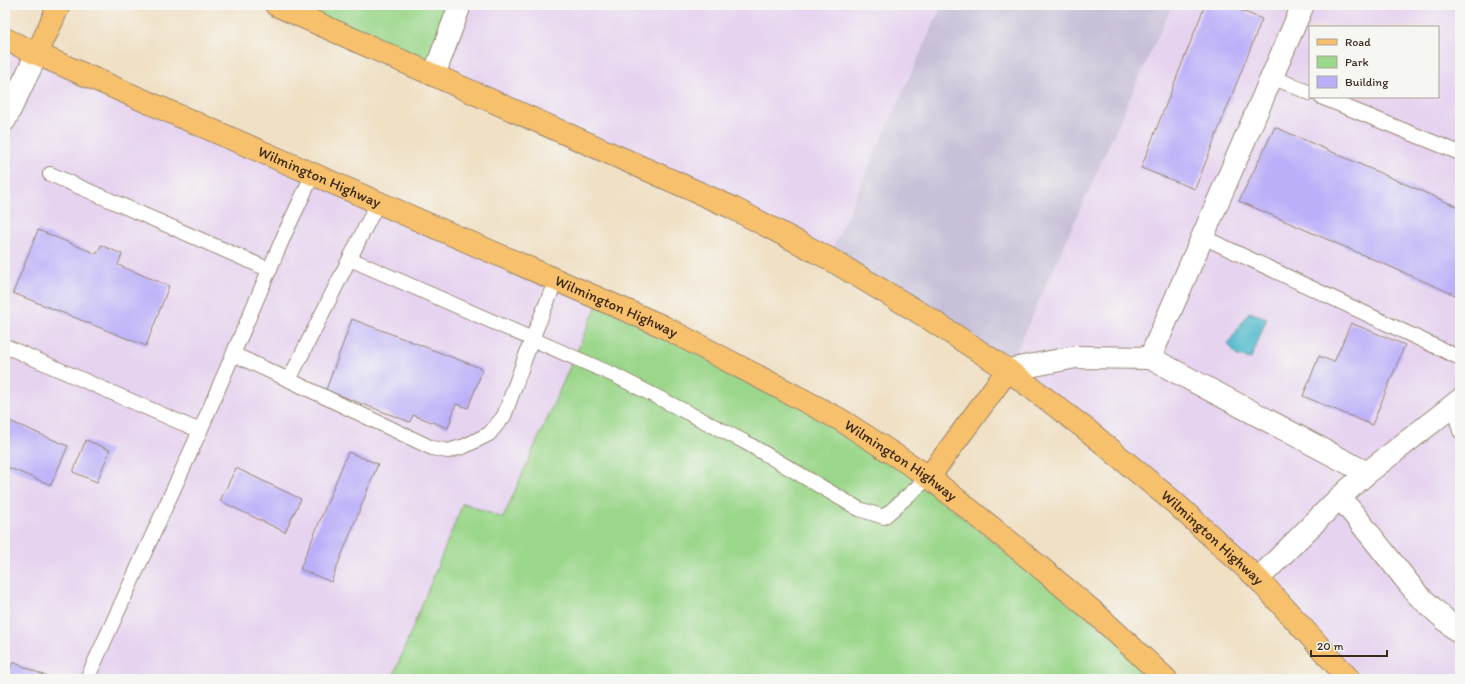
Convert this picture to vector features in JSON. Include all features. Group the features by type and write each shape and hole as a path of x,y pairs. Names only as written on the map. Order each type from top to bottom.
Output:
{"main road":[{"path":"37,54 59,5"},
{"name":"Wilmington Highway","path":"276,5 731,207 834,262 925,316 1008,370 1087,430 1175,503 1258,579 1349,679"},
{"name":"Wilmington Highway","path":"5,39 662,326 841,420 929,477 1095,613 1166,679"},
{"path":"929,477 1008,370"}],"street":[{"path":"434,75 460,5"},
{"path":"1150,358 1303,5"},
{"path":"5,120 37,54"},
{"path":"1008,370 1076,357 1150,358 1367,473"},
{"path":"1258,579 1340,497 1367,473 1457,402"},
{"path":"1340,497 1418,595 1460,633"}],"lane":[{"path":"1272,78 1309,93"},
{"path":"1323,98 1460,153"},
{"path":"50,174 270,270"},
{"path":"87,679 200,431 313,174"},
{"path":"289,380 378,202"},
{"path":"1203,237 1460,358"},
{"path":"350,259 614,375 745,442 859,509 884,517 929,477"},
{"path":"233,354 432,448 448,451 465,446 489,434 504,416 532,339 556,280"},
{"path":"5,346 200,431"},
{"path":"1457,402 1460,431"}],"shaded area":[{"path":"460,5 942,5 828,258 434,75"},
{"path":"942,5 1172,5 1008,370 828,258"},
{"path":"1172,5 1460,5 1460,679 1349,679 1258,579 1008,370"},
{"path":"5,39 600,299 502,518 463,503 392,679 5,679"}],"green space":[{"path":"276,5 460,5 434,75"},
{"path":"600,299 841,420 1166,679 392,679 463,503 503,518"}],"water":[{"path":"1249,312 1267,318 1251,359 1237,356 1228,344"}],"building":[{"path":"1205,5 1227,5 1262,19 1195,189 1141,168"},
{"path":"1275,127 1460,208 1460,297 1239,201"},
{"path":"38,230 97,254 101,245 122,254 118,265 169,286 146,346 13,293"},
{"path":"352,319 483,369 468,408 456,404 448,428 413,415 410,422 326,390"},
{"path":"1351,323 1405,345 1372,425 1303,396 1319,356 1334,362"},
{"path":"5,419 68,446 51,485 7,467 5,471"},
{"path":"86,440 110,450 97,482 73,472"},
{"path":"348,452 378,464 331,582 300,569"},
{"path":"236,468 301,499 285,532 220,501"},
{"path":"13,662 53,679 6,679"}]}
